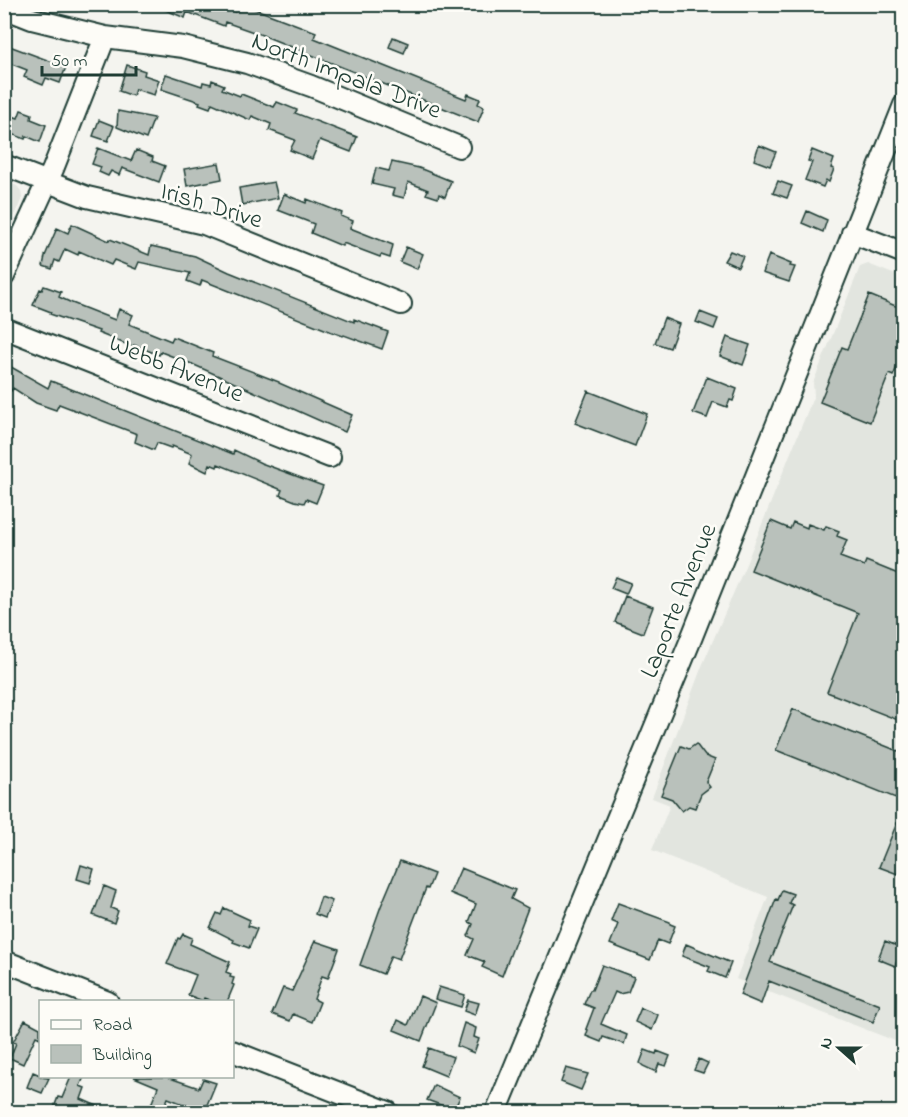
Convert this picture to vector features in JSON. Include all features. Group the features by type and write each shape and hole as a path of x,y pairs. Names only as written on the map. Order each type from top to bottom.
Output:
{"street":[{"name":"North Impala Drive","path":"4,8 32,19 105,37 183,47 247,63 311,86 459,147"},
{"path":"4,276 47,182 105,37"},
{"name":"Laporte Avenue","path":"496,1113 689,644 903,105"},
{"name":"Irish Drive","path":"4,165 99,201 204,224 400,304"},
{"path":"852,233 903,253"},
{"name":"Webb Avenue","path":"4,328 330,457"},
{"path":"4,961 103,1000"},
{"path":"234,1052 388,1113"}],"shaded area":[{"path":"5,181 17,186 22,198 5,239"},
{"path":"868,264 903,278 903,1044 736,979 768,897 652,850 670,805 652,798 702,666 814,395 813,383 860,267"}],"building":[{"path":"151,4 215,4 235,12 237,9 240,10 242,4 316,32 314,38 466,99 468,94 480,99 478,104 484,107 478,122 262,35 225,22 224,26 187,12 185,18"},
{"path":"393,37 408,43 404,53 389,47"},
{"path":"4,44 66,67 60,83 46,78 43,85 24,77 27,70 4,61"},
{"path":"127,65 145,71 144,75 159,80 154,95 135,89 133,96 119,91"},
{"path":"166,74 202,86 203,82 211,84 212,80 224,85 222,89 274,107 277,102 297,110 295,113 357,137 351,152 320,140 312,159 290,150 295,140 269,130 271,124 252,116 250,120 212,103 210,108 199,104 200,102 161,89"},
{"path":"21,110 32,114 31,119 46,125 40,142 4,131 4,113 18,118"},
{"path":"118,111 154,118 146,139 117,127"},
{"path":"99,120 114,126 108,141 93,136"},
{"path":"759,145 776,152 770,166 754,160"},
{"path":"98,148 131,161 136,150 153,157 152,161 165,166 159,182 122,168 119,175 111,171 108,176 99,172 101,167 92,164"},
{"path":"812,150 834,159 831,168 834,169 829,182 826,180 823,187 805,180 812,162 808,161"},
{"path":"392,162 419,168 451,181 445,197 439,194 438,198 426,194 428,190 408,182 404,198 392,195 394,189 372,184 376,168 389,171"},
{"path":"219,163 222,179 187,186 184,169"},
{"path":"778,181 792,186 787,198 773,193"},
{"path":"274,182 278,198 242,205 239,188"},
{"path":"284,194 306,203 307,199 342,213 341,216 353,221 350,228 393,245 390,258 381,255 380,257 343,243 342,246 311,233 314,224 278,210"},
{"path":"807,211 827,220 823,232 802,223"},
{"path":"72,224 109,241 110,239 149,255 151,246 195,256 354,322 354,319 388,332 382,349 332,332 202,280 200,286 187,281 190,273 139,262 136,269 114,260 111,265 79,251 78,255 65,249 59,262 55,260 52,269 43,266 57,228 68,233"},
{"path":"406,247 423,254 417,269 400,262"},
{"path":"730,251 743,256 738,267 724,261"},
{"path":"769,255 795,267 789,282 762,273"},
{"path":"44,286 61,292 59,297 115,320 119,309 133,315 129,324 171,341 173,337 213,353 212,356 279,382 352,415 345,432 192,364 161,352 159,355 134,345 133,347 98,333 99,331 50,314 51,312 33,305 40,289 42,290"},
{"path":"869,295 903,309 903,354 893,376 889,374 870,422 820,402 842,347 847,349"},
{"path":"700,312 718,319 714,329 696,322"},
{"path":"664,318 679,324 670,348 655,343"},
{"path":"727,337 750,345 743,365 720,356"},
{"path":"4,363 48,388 51,381 233,454 234,450 261,463 323,486 316,503 306,499 304,503 295,501 280,495 282,490 218,464 217,467 210,464 207,472 189,463 192,454 157,443 154,450 135,442 137,434 59,404 56,410 36,403 13,388 11,391 4,387"},
{"path":"707,377 737,389 733,401 730,400 727,407 713,402 707,418 693,413"},
{"path":"588,391 647,414 635,446 575,423"},
{"path":"771,521 790,529 793,522 807,528 808,524 824,530 826,526 839,531 837,536 847,540 840,557 864,566 866,561 903,576 898,590 903,592 903,722 827,692 858,613 751,570"},
{"path":"616,577 631,583 626,594 611,588"},
{"path":"625,596 653,607 643,633 615,622"},
{"path":"793,709 903,753 900,767 903,768 903,801 776,750"},
{"path":"696,744 705,756 715,760 706,782 710,787 701,794 695,808 689,806 682,811 672,799 661,795 681,746 689,749"},
{"path":"903,808 903,876 879,867"},
{"path":"400,861 434,874 428,889 426,888 399,959 391,956 383,974 360,965"},
{"path":"81,865 94,869 90,883 77,879"},
{"path":"461,868 515,890 511,899 528,908 502,976 482,967 485,962 467,955 474,939 468,936 473,924 469,922 476,904 450,893"},
{"path":"104,886 116,891 111,908 118,911 114,923 93,915"},
{"path":"782,890 793,894 789,903 793,905 770,962 880,1005 873,1022 769,981 761,1004 740,995 776,899 778,900"},
{"path":"321,897 332,901 325,918 315,914"},
{"path":"618,903 670,922 675,926 668,944 658,940 650,960 610,944 618,924 611,921"},
{"path":"224,908 250,920 248,926 257,929 249,948 233,942 234,940 210,928 217,913 221,915"},
{"path":"183,934 192,938 190,944 230,962 226,972 234,978 232,984 234,985 228,1000 204,998 200,1000 188,995 196,975 167,964 178,938 180,939"},
{"path":"315,941 339,949 328,978 322,976 314,999 320,1002 312,1022 293,1014 290,1021 272,1014 283,988 292,991"},
{"path":"885,941 902,948 895,966 878,959"},
{"path":"686,944 731,963 725,978 708,971 710,967 682,956"},
{"path":"602,965 634,977 628,992 619,994 615,992 601,1024 627,1035 624,1044 603,1037 601,1042 586,1036 588,1030 586,1029 594,1008 584,1004"},
{"path":"439,987 465,995 461,1007 435,999"},
{"path":"420,996 436,1003 421,1041 394,1030 398,1020 408,1025"},
{"path":"468,1000 479,1003 475,1015 464,1011"},
{"path":"641,1008 658,1015 652,1030 635,1022"},
{"path":"25,1020 39,1027 39,1038 36,1036 23,1064 10,1058 16,1043 13,1042"},
{"path":"464,1023 476,1028 474,1037 479,1039 474,1053 457,1046"},
{"path":"429,1048 453,1057 446,1076 422,1066"},
{"path":"645,1050 656,1054 657,1051 670,1056 666,1066 659,1064 656,1072 643,1066 640,1063"},
{"path":"699,1059 708,1063 703,1073 694,1070"},
{"path":"566,1068 588,1074 581,1090 561,1082"},
{"path":"33,1072 39,1075 39,1078 49,1078 42,1093 27,1087"},
{"path":"71,1078 84,1078 80,1086 85,1088 81,1099 113,1113 52,1113 58,1097 62,1098"},
{"path":"136,1078 170,1078 199,1088 203,1079 216,1083 204,1112 168,1098 162,1112 150,1107 158,1087"},
{"path":"434,1085 460,1097 454,1110 427,1100"}]}
